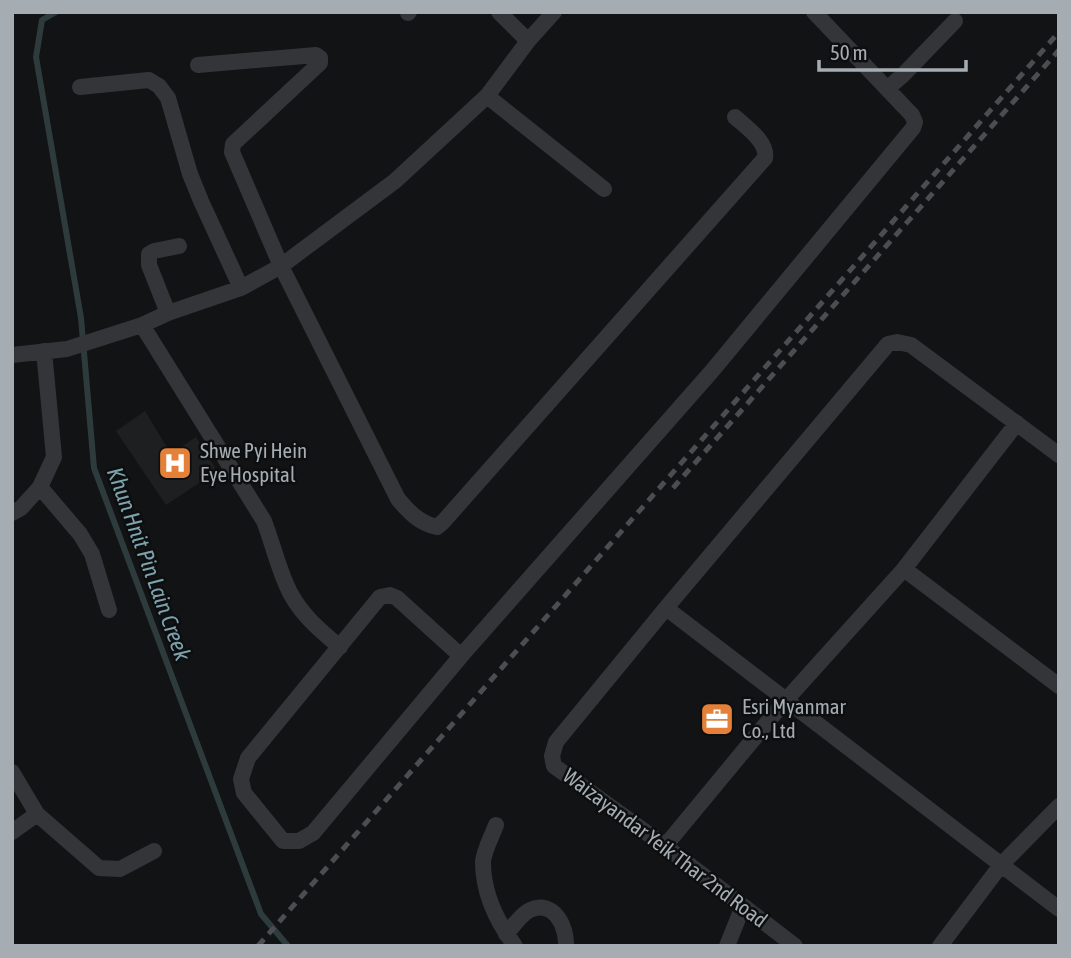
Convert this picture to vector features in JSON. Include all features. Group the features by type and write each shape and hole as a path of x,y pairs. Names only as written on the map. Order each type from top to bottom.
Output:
{"street":[{"path":"499,12 528,41"},
{"path":"12,355 67,349 97,340 241,288 281,266 395,181 486,96 554,12"},
{"path":"461,656 397,598 390,595 380,597 248,758 241,779 244,793 283,841 299,841 313,833 461,656 712,371 913,128 915,121 912,115 814,12"},
{"path":"888,88 955,22"},
{"path":"198,65 316,55 320,58 320,63 233,144 232,152 281,266 398,499 412,515 437,527 765,158 765,149 756,136 735,117"},
{"path":"80,87 149,80 159,86 168,98 190,174 212,229 241,288"},
{"path":"486,96 604,189"},
{"path":"168,313 149,265 149,254 179,246"},
{"path":"142,325 264,521 292,596 318,629 340,647"},
{"path":"1059,454 911,345 897,342 888,344 666,608 1059,909"},
{"path":"12,513 21,508 40,487 54,457 44,351"},
{"path":"664,846 785,701 904,569 1017,423"},
{"path":"40,487 80,534 92,554 109,610"},
{"path":"904,569 1059,686"},
{"name":"Waizayandar Yeik Thar 2nd Road","path":"666,608 556,742 552,756 554,766 795,946"},
{"path":"12,772 37,814 99,868 120,869 154,851"},
{"path":"940,946 1001,865 1059,806"},
{"path":"12,832 37,814"},
{"path":"496,825 483,860 486,887 495,913 511,940 529,911 542,908 552,910 561,922 566,935 566,946"},
{"path":"727,946 743,906"}],"shaded area":[{"name":"Shwe Pyi Hein Eye Hospital","path":"145,411 171,454 196,437 217,471 166,505 116,431"}],"waterway":[{"name":"Khun Hnit Pin Lain Creek","path":"56,12 42,20 36,57 81,318 94,468 261,914 288,946"}],"railway":[{"path":"258,946 1059,32"},
{"path":"673,488 1059,50"}],"place":[{"name":"Shwe Pyi Hein Eye Hospital","path":"175,463"},
{"name":"Esri Myanmar Co., Ltd","path":"717,719"}]}
